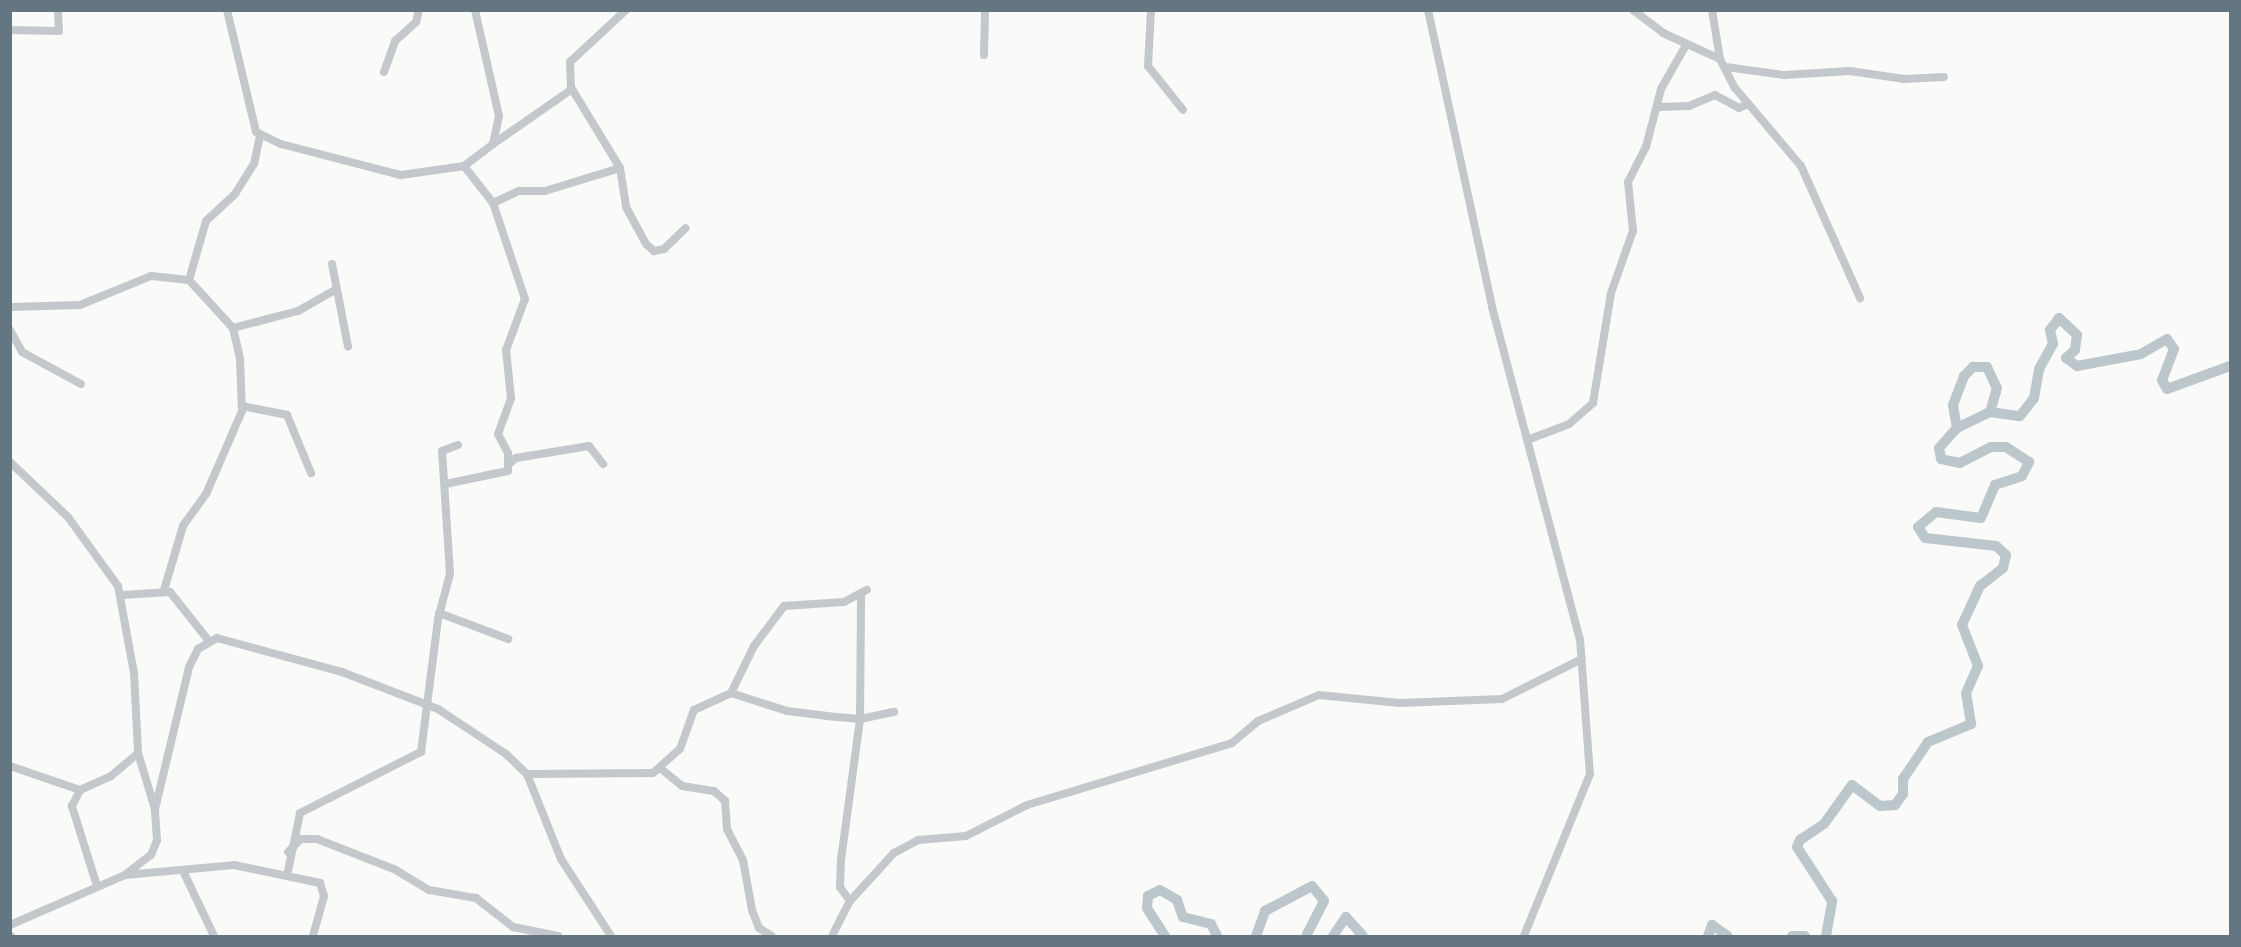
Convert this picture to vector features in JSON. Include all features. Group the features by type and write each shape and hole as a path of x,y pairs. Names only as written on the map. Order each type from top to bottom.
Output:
{"street":[{"path":"10,30 59,31 58,10"},
{"path":"227,10 249,120 260,135 401,175 464,166 571,89"},
{"path":"384,72 395,41 416,22 419,10"},
{"path":"475,10 499,116 493,144"},
{"path":"626,10 570,62 571,89 620,168 629,216 650,249 664,249 686,228"},
{"path":"984,55 985,10"},
{"path":"1151,10 1148,66 1183,110"},
{"path":"1428,10 1492,307 1530,439 1582,659 1590,774 1524,936"},
{"path":"1633,10 1686,45 1723,63 1784,75 1850,71 1904,79 1944,77"},
{"path":"1712,10 1723,63 1748,104 1801,166 1860,298"},
{"path":"1530,439 1569,424 1593,403 1611,293 1633,231 1628,182 1658,107 1661,89 1686,45"},
{"path":"1658,107 1689,106 1715,96 1740,108 1748,104"},
{"path":"189,280 206,222 235,194 255,161 260,135"},
{"path":"464,166 493,203 525,291 507,347 511,398 498,435 509,464"},
{"path":"493,203 519,191 545,191 620,168"},
{"path":"332,264 335,290 348,346"},
{"path":"10,307 80,305 151,276 189,280 232,328 242,406 206,494 183,526 164,590"},
{"path":"232,328 298,311 335,290"},
{"path":"10,330 22,352 81,384"},
{"path":"242,406 287,415 311,473"},
{"path":"287,876 288,852 300,813 419,756 428,705 439,613 450,574 442,451 458,445"},
{"path":"445,484 502,475 516,458 589,446 603,464"},
{"path":"10,462 68,517 114,576 122,595 138,753 155,809 157,840 151,855 125,875 10,925"},
{"path":"122,595 164,590"},
{"path":"164,590 208,640 234,640 342,672 428,705 527,774 561,859 610,936"},
{"path":"527,774 545,770 631,777 660,768 680,749 694,710 731,693 753,646 784,606 839,603 864,593 860,719 841,860 840,887 850,901"},
{"path":"439,613 508,639"},
{"path":"155,809 189,667 208,640"},
{"path":"832,936 850,901 905,845 966,836 1027,805 1232,743 1258,721 1318,695 1400,703 1502,699 1582,659"},
{"path":"731,693 787,711 860,719 894,712"},
{"path":"10,766 80,790 111,776 138,753"},
{"path":"660,768 682,786 714,791 725,801 728,829 743,860 752,910 759,928 772,936"},
{"path":"80,790 72,812 97,886"},
{"path":"288,852 301,839 317,839 394,869 429,890 476,898 513,927 558,936"},
{"path":"125,875 184,873 234,865 324,886 312,936"},
{"path":"184,873 214,936"}],"waterway":[{"path":"1826,936 1832,901 1797,847 1800,840 1824,824 1852,785 1880,806 1895,805 1903,794 1903,779 1928,742 1971,724 1966,693 1978,666 1962,625 1980,586 2003,568 2006,555 1996,546 1925,538 1918,527 1936,512 1981,518 1995,485 2022,476 2029,462 2006,447 1991,447 1960,463 1941,459 1939,448 1957,428 1953,405 1964,376 1973,367 1987,367 1997,388 1990,412 2020,416 2034,398 2039,369 2053,344 2050,330 2059,318 2077,335 2075,350 2066,358 2077,366 2141,354 2167,339 2174,349 2162,380 2167,389 2230,366"},
{"path":"1957,428 1990,412"},
{"path":"1256,936 1265,911 1312,886 1324,901 1306,936"},
{"path":"1165,936 1147,908 1148,896 1160,890 1177,900 1183,917 1211,924 1217,936"},
{"path":"1333,936 1346,917 1363,936"},
{"path":"1708,936 1712,925 1728,936"},
{"path":"1792,936 1805,936"}]}
